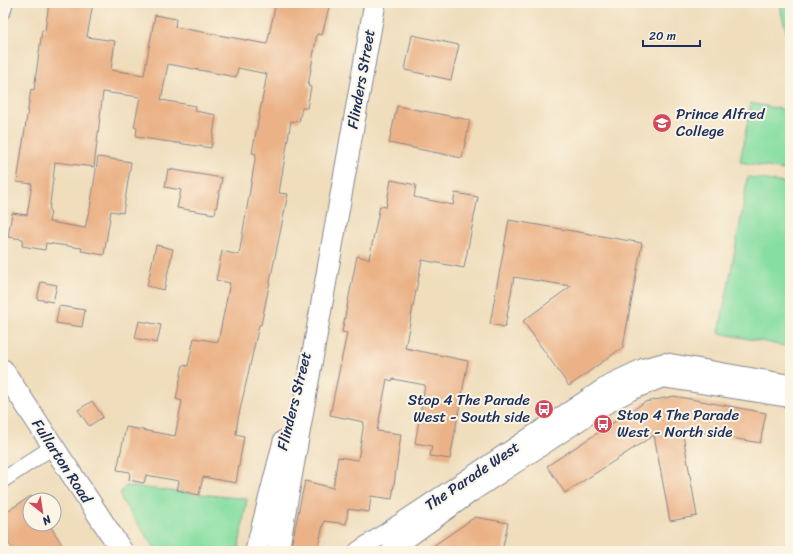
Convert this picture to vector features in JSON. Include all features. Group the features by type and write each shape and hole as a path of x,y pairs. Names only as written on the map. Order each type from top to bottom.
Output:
{"main road":[{"name":"Flinders Street","path":"278,551 375,3"},
{"name":"Flinders Street","path":"256,551 331,250"},
{"name":"Fullarton Road","path":"3,370 122,551"}],"street":[{"path":"3,11 4,3"},
{"name":"The Parade West","path":"358,551 611,383 643,368 665,362 790,384"},
{"name":"The Parade West","path":"390,551 471,493 598,409 643,386 663,378 790,398"},
{"path":"3,480 54,446"}],"green space":[{"path":"781,3 790,3 790,45 781,12"},
{"path":"751,103 790,111 790,171 740,162"},
{"path":"749,177 790,184 790,347 719,333 743,208 747,179"},
{"path":"126,486 247,499 238,551 157,551 122,501 122,489"}],"building":[{"path":"49,3 93,3 87,37 115,41 111,70 144,75 155,15 176,19 175,27 267,44 276,3 330,3 322,35 317,34 308,86 311,87 307,108 302,108 299,122 291,121 279,193 288,194 261,325 259,325 238,419 236,434 244,436 236,483 203,477 199,495 177,490 179,481 146,475 144,483 129,480 130,472 117,470 126,427 175,436 182,401 176,399 183,365 188,366 194,338 218,342 230,283 216,280 222,251 239,255 256,154 252,153 267,74 238,68 236,77 168,64 161,100 196,106 195,111 216,115 211,148 136,137 137,128 134,127 140,97 103,92 94,167 55,162 49,222 85,228 88,214 89,215 98,157 131,162 123,213 111,211 104,255 81,251 82,248 46,243 45,250 22,246 23,239 8,237 12,213 27,215 32,184 17,182 31,89 34,90 42,30 45,31"},
{"path":"412,35 459,45 451,80 405,70"},
{"path":"397,106 470,120 462,158 389,143"},
{"path":"168,169 222,178 215,214 177,208 181,190 165,187"},
{"path":"391,180 416,185 414,197 453,205 455,193 478,197 464,268 422,260 405,348 468,361 450,459 430,456 432,446 415,443 425,385 387,379 377,431 401,434 392,499 371,496 369,512 348,509 346,524 324,521 317,551 290,551 305,481 333,488 338,457 358,460 364,422 330,415 347,333 342,332 357,256 369,259 380,206 386,207"},
{"path":"509,220 642,243 623,347 569,386 523,321 571,286 514,277 505,327 490,324"},
{"path":"156,245 173,249 164,290 147,286"},
{"path":"41,282 57,285 53,302 37,299"},
{"path":"59,306 85,310 82,327 56,323"},
{"path":"139,321 161,325 157,343 135,338"},
{"path":"674,396 766,413 760,443 682,429 697,516 670,521 654,435 565,493 547,466 645,402"},
{"path":"92,401 103,417 89,426 78,410"},
{"path":"22,502 22,532 54,532 66,551 14,551 3,534 3,514"},
{"path":"475,517 508,523 502,551 426,551"}],"place":[{"name":"Prince Alfred College","path":"662,123"},
{"name":"Stop 4 The Parade West - South side","path":"544,409"},
{"name":"Stop 4 The Parade West - North side","path":"603,424"}]}
